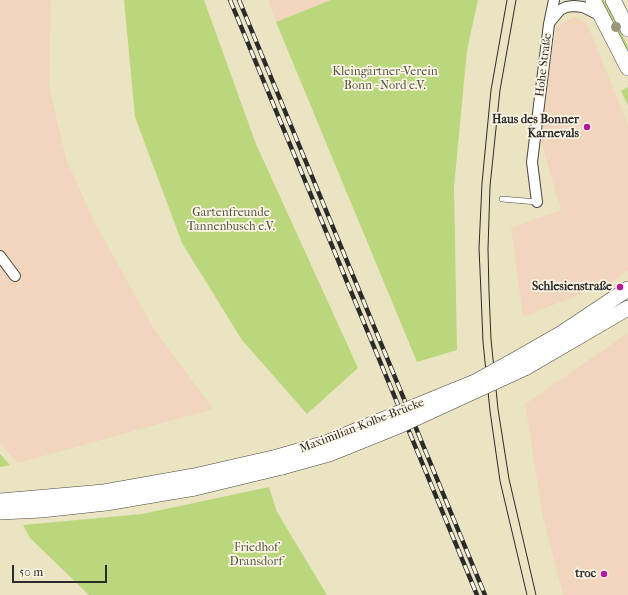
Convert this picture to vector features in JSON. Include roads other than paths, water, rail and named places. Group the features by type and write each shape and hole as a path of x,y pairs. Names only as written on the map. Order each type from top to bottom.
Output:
{"street":[{"name":"Hohe Straße","path":"537,202 532,162 549,24 554,0"},
{"path":"593,0 628,68"},
{"path":"614,0 628,29"},
{"name":"Hohe Straße","path":"549,24 560,10 566,7 583,7 602,16"},
{"path":"0,256 15,276"},
{"name":"Maximilian-Kolbe-Brücke","path":"522,363 562,333 628,289"},
{"name":"Maximilian-Kolbe-Brücke","path":"0,501 104,492 329,454 401,425 628,308"},
{"name":"Maximilian-Kolbe-Brücke","path":"0,512 42,510 153,496 195,488 280,462"}],"lane":[{"path":"502,199 537,202"}],"tram line":[{"path":"507,0 491,90 482,183 479,248 483,342 490,411 500,481 527,595"},
{"path":"516,0 500,90 490,186 488,249 489,292 491,339 498,409 509,479 536,595"}],"railway":[{"path":"230,0 477,595"},
{"path":"239,0 485,595"}],"place":[{"name":"Haus des Bonner Karnevals","path":"587,127"},
{"name":"Schlesienstraße","path":"620,287"},
{"name":"troc","path":"604,574"}],"park label":[{"name":"Kleingärtner-Verein Bonn - Nord e.V.","path":"385,79"},
{"name":"Gartenfreunde Tannenbusch e.V.","path":"231,220"},
{"name":"Friedhof Dransdorf","path":"256,555"}]}
